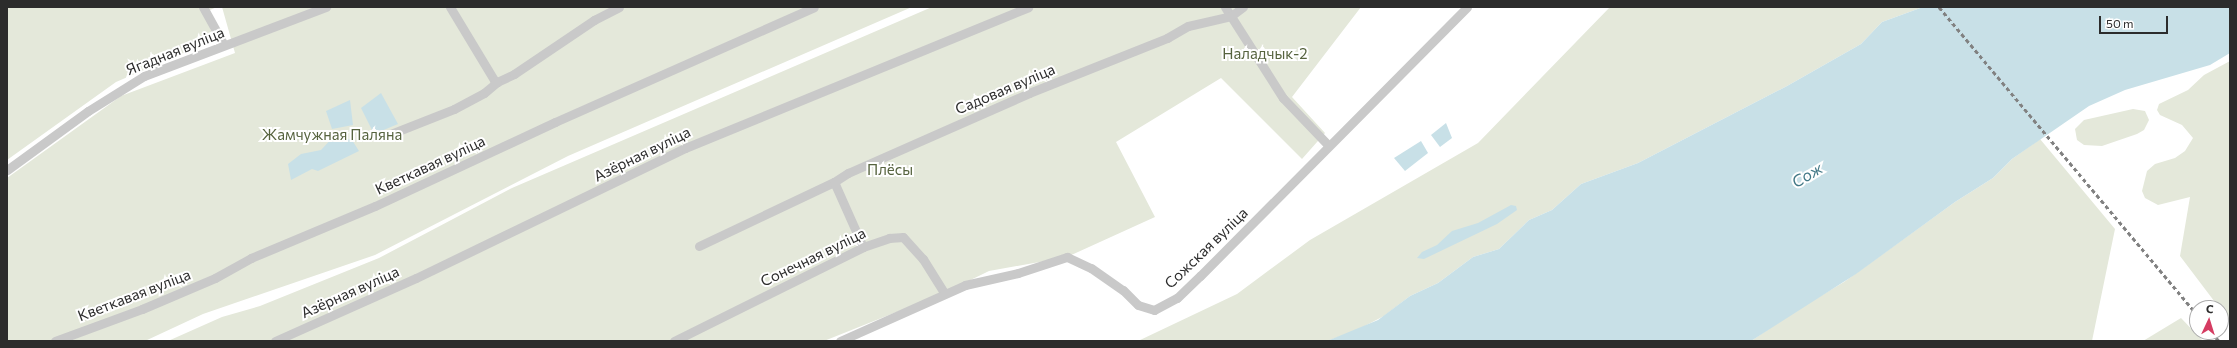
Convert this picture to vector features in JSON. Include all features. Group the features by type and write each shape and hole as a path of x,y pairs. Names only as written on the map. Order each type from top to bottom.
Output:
{"street":[{"path":"203,7 224,46"},
{"name":"Ягадная вуліца","path":"7,170 144,76 326,7"},
{"path":"450,7 494,80 497,82"},
{"path":"383,138 454,109 484,93 497,82 514,74 594,20 619,7"},
{"name":"Кветкавая вуліца","path":"55,341 142,309 215,278 251,258 375,206 569,115 814,7"},
{"name":"Азёрная вуліца","path":"275,341 416,278 685,148 1028,7"},
{"path":"1225,7 1283,98 1329,146"},
{"path":"1231,16 1243,7"},
{"name":"Сожская вуліца","path":"840,341 944,293 983,279 1018,274 1067,257 1092,268 1123,290 1138,305 1154,310 1176,298 1200,276 1467,7"},
{"name":"Садовая вуліца","path":"699,246 834,182 848,173 939,132 1167,38 1188,26 1231,16"},
{"path":"834,182 862,247"},
{"name":"Сонечная вуліца","path":"674,341 862,247 889,238 903,237 923,259 944,293"}],"green space":[{"path":"7,7 217,7 205,12 214,40 116,82 7,160"},
{"name":"Жамчужная Паляна","path":"222,7 912,7 568,156 375,255 203,314 145,341 7,341 7,178 121,96 235,53"},
{"name":"Плёсы","path":"932,7 1361,7 1292,97 1325,133 1302,159 1221,78 1116,142 1155,217 1067,257 989,271 944,293 824,341 168,341 222,317 260,306 379,258 512,188"},
{"path":"1610,7 1923,7 1882,22 1861,44 1787,86 1638,163 1581,184 1552,210 1529,220 1499,249 1473,257 1438,283 1410,296 1384,316 1355,331 1327,341 1138,341 1237,294 1310,240 1478,143"},
{"path":"2230,61 2230,322 2229,300 2213,300 2180,256 2190,197 2158,205 2145,198 2142,191 2147,171 2155,164 2175,158 2185,151 2193,138 2182,125 2160,115 2157,110 2159,104 2188,90 2204,75"},
{"path":"2133,109 2145,111 2149,120 2144,130 2137,134 2102,146 2084,145 2077,140 2075,129 2084,120"},
{"path":"2040,139 2115,229 2092,341 1751,341 1797,310 1844,282 1955,202 1993,178 2012,159"},
{"path":"2181,318 2189,326 2189,340 2203,341 2143,341"}],"water":[{"name":"Сож","path":"1923,7 2230,7 2230,53 2210,65 2125,90 2089,106 2012,159 1993,178 1955,202 1856,274 1751,341 1327,341 1378,320 1410,296 1438,283 1473,257 1499,249 1529,220 1552,210 1581,184 1638,163 1787,86 1861,44 1882,22"},
{"path":"381,93 398,124 374,134 361,108"},
{"path":"350,100 353,125 332,129 326,111"},
{"path":"1446,123 1452,138 1440,147 1431,135"},
{"path":"335,135 352,140 359,151 318,171 312,169 291,180 288,164 301,154 321,150"},
{"path":"1421,141 1428,153 1405,171 1394,158"},
{"path":"1511,205 1516,206 1517,210 1497,224 1424,259 1417,258 1422,252 1437,245 1452,231 1478,223"}],"railway":[{"path":"1939,7 2189,305"}],"park label":[{"name":"Наладчык-2","path":"1265,54"}]}
